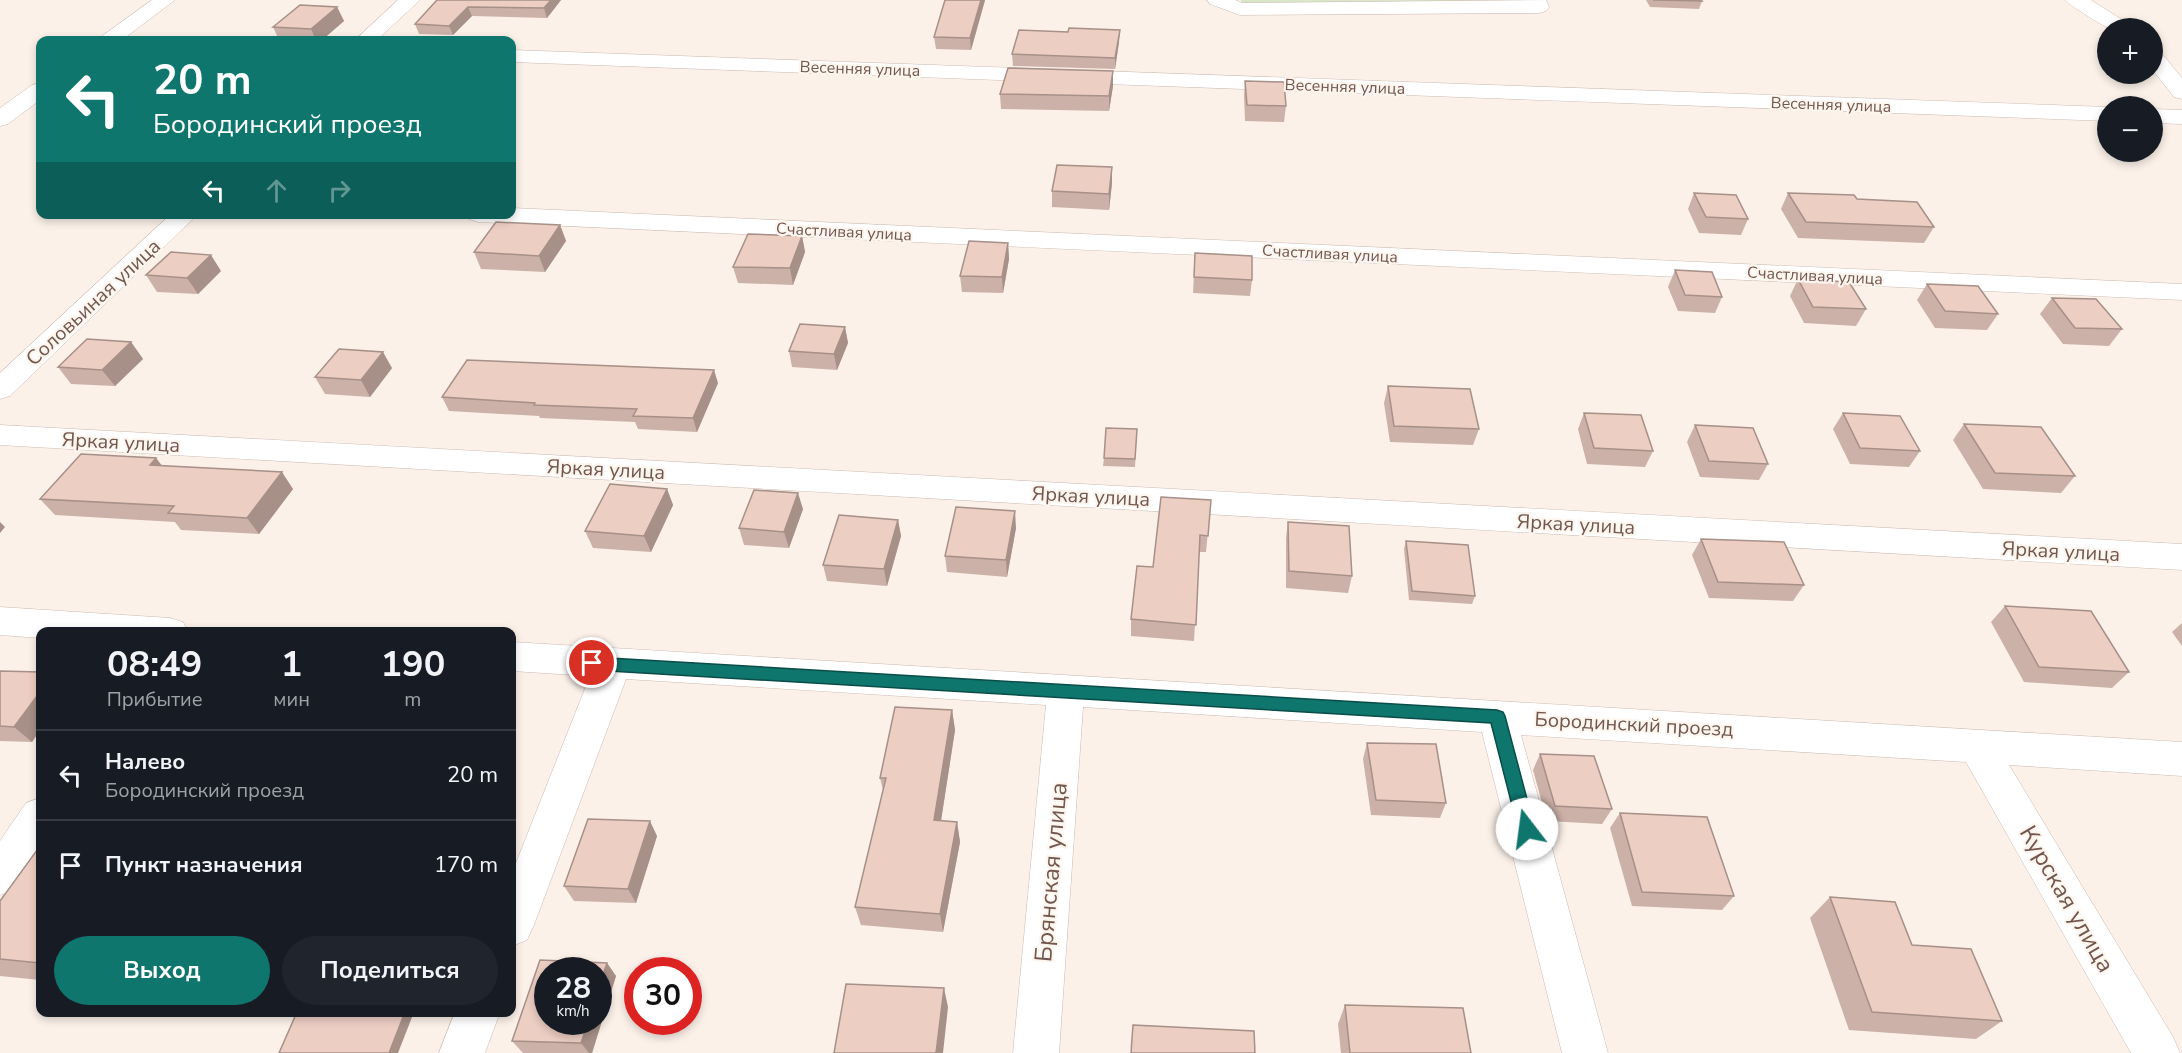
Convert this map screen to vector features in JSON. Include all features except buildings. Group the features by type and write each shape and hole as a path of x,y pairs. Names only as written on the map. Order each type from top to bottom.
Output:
{"street":[{"path":"115,36 165,0"},
{"path":"370,36 410,0"},
{"path":"1217,0 1240,9 1539,7 1536,0"},
{"path":"2075,0 2107,18"},
{"name":"Весенняя улица","path":"516,56 2097,114"},
{"path":"2163,59 2182,64"},
{"path":"2163,66 2182,92"},
{"path":"0,119 36,93"},
{"path":"2163,116 2182,117"},
{"name":"Счастливая улица","path":"516,216 2182,292"},
{"name":"Соловьиная улица","path":"0,389 181,219"},
{"name":"Яркая улица","path":"0,435 2182,557"},
{"path":"0,621 100,627"},
{"name":"Бородинский проезд","path":"516,657 2182,759"},
{"path":"516,916 613,665"},
{"name":"Брянская улица","path":"1036,1053 1066,691"},
{"path":"1497,716 1585,1053"},
{"name":"Курская улица","path":"1976,745 2157,1053"},
{"path":"0,876 36,822"},
{"path":"462,1053 476,1017"}],"green space":[{"path":"1241,0 1525,0 1526,1 1242,3"}],"route":[{"path":"592,663 1497,716 1527,829"}]}
